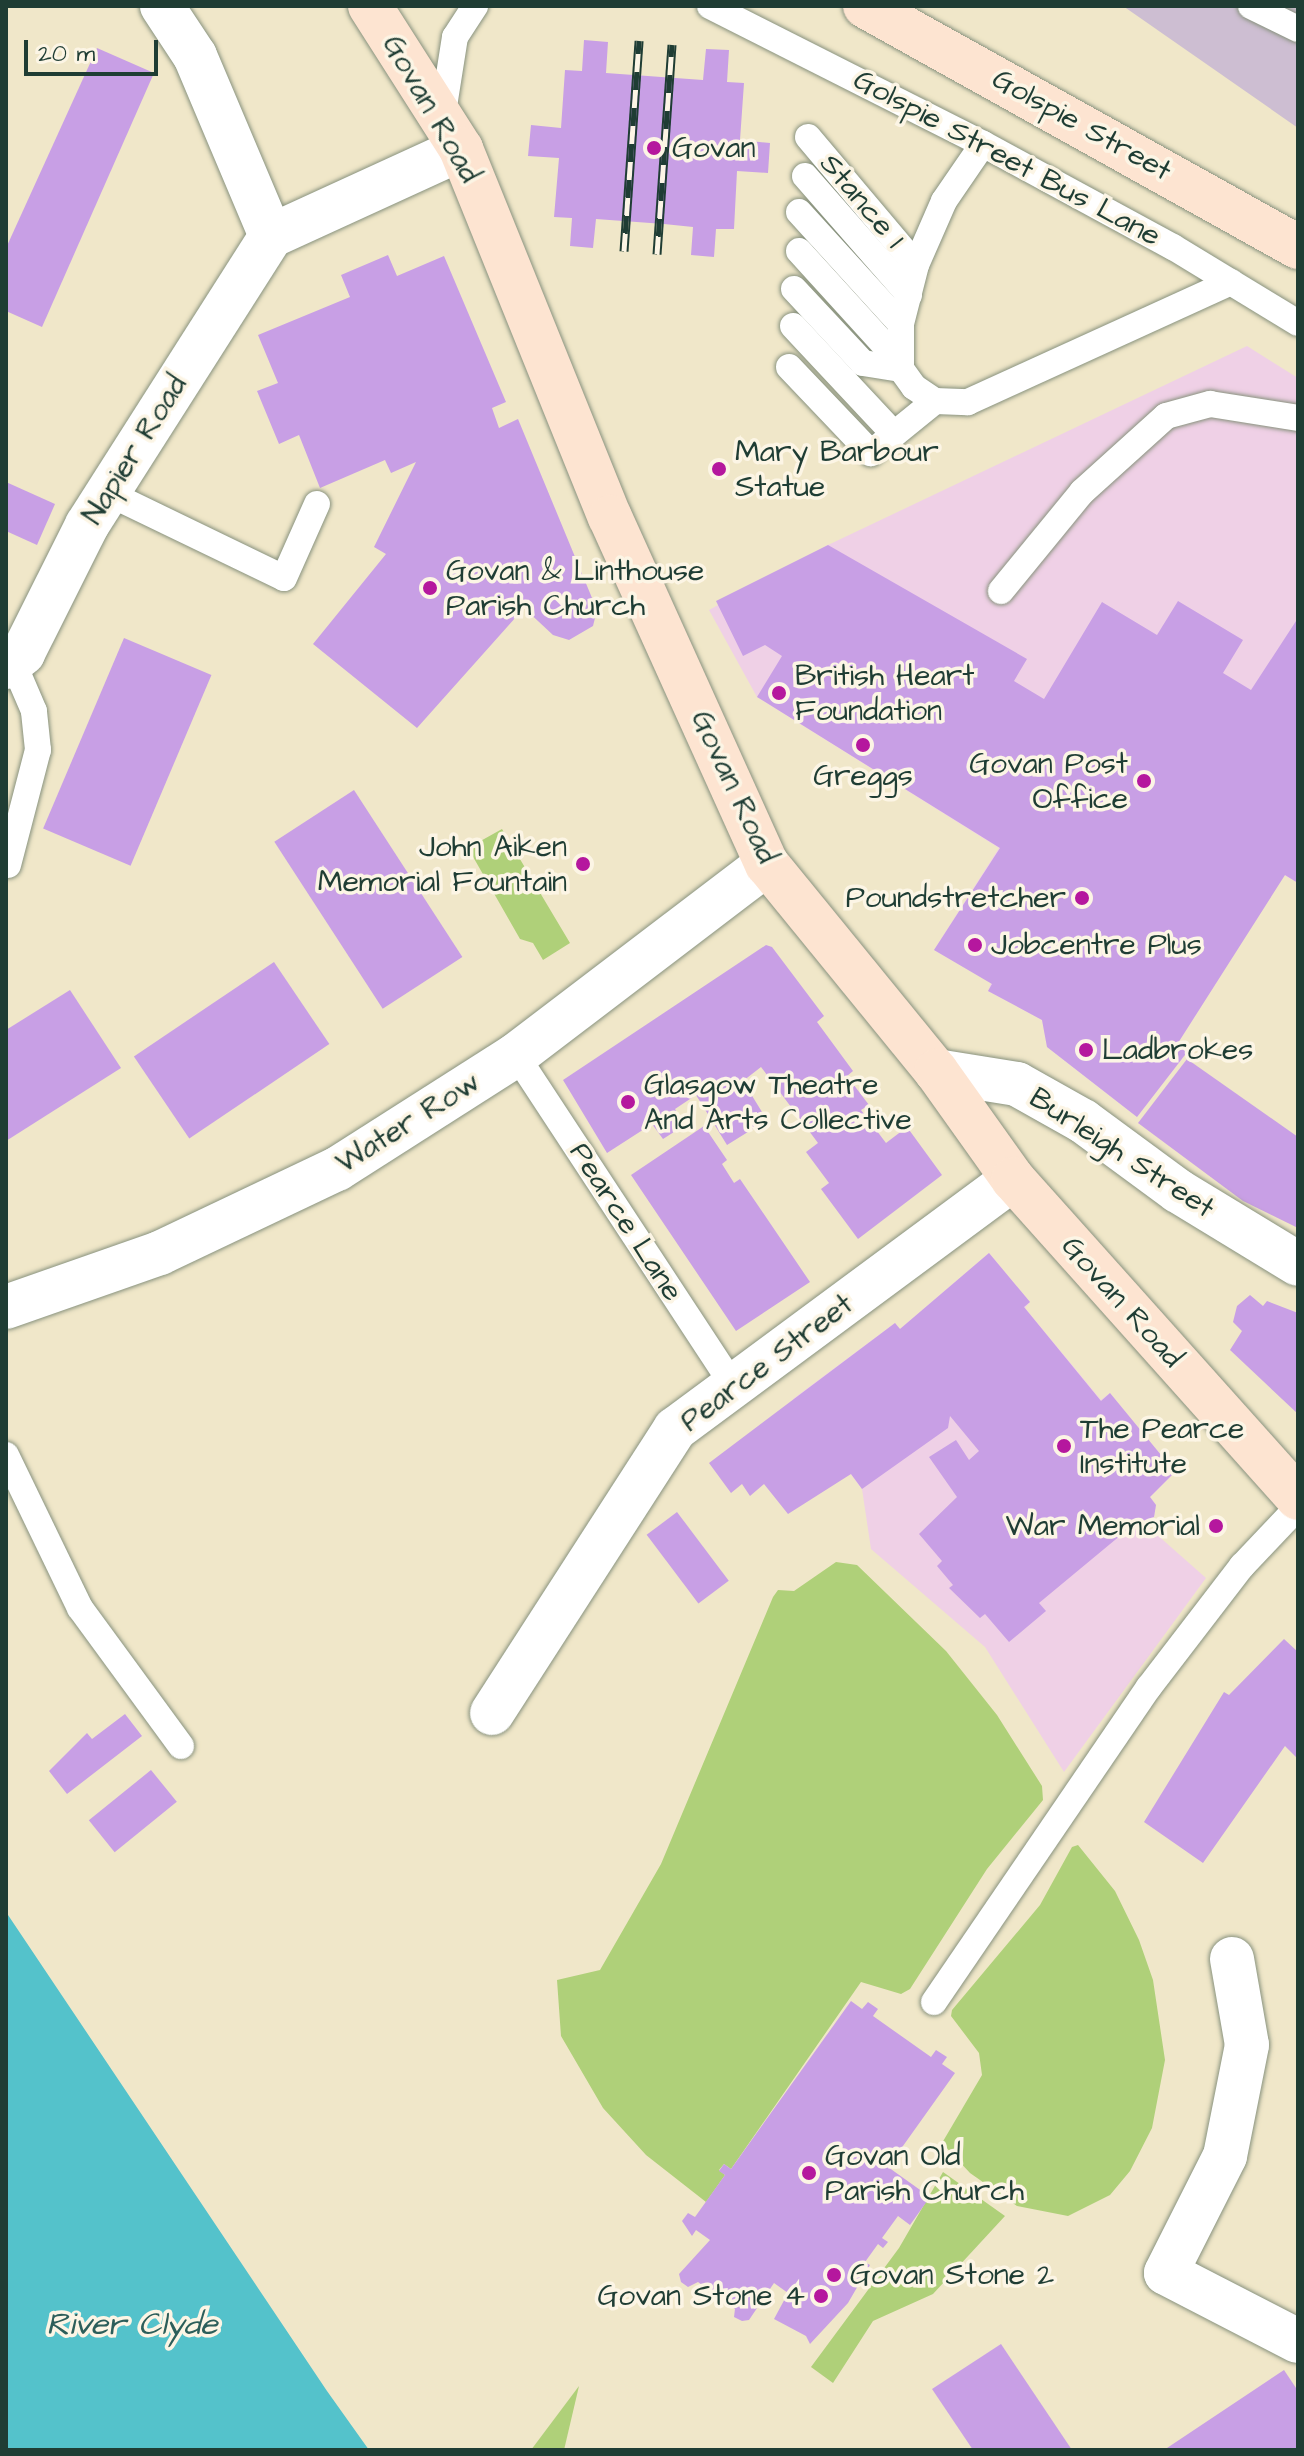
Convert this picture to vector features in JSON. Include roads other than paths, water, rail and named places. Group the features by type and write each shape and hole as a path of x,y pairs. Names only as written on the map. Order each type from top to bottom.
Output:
{"street":[{"path":"162,6 195,56 271,236 452,134"},
{"name":"Govan Road","path":"370,6 452,134 610,517 767,864 936,1071 1013,1179 1298,1498"},
{"name":"Golspie Street","path":"865,6 1298,247"},
{"name":"Napier Road","path":"9,664 23,653 108,493 271,236"},
{"name":"Water Row","path":"6,1307 160,1253 337,1169 516,1055 767,864"},
{"name":"Burleigh Street","path":"936,1071 1017,1084 1083,1121 1178,1191 1298,1264"},
{"name":"Pearce Street","path":"492,1713 675,1429 735,1388 1013,1179"},
{"path":"1232,1959 1247,2045 1225,2156 1166,2273 1298,2341"}],"lane":[{"path":"452,134 455,37 475,6"},
{"name":"Golspie Street Bus Lane","path":"710,6 983,144 1231,282 1298,323"},
{"path":"1251,6 1298,29"},
{"name":"Stance 1","path":"808,137 916,265"},
{"path":"900,365 901,324 916,265 944,201 983,144"},
{"path":"805,176 909,295"},
{"path":"799,212 901,324"},
{"path":"799,251 900,365 914,387 935,401 968,402 1231,282"},
{"path":"794,289 863,363 900,365"},
{"path":"793,326 894,434"},
{"path":"789,367 871,453 935,401"},
{"path":"1001,591 1082,492 1166,416 1210,404 1298,418"},
{"path":"108,493 284,578 317,504"},
{"path":"8,865 38,750 34,711 9,664"},
{"name":"Pearce Lane","path":"516,1055 735,1388"},
{"path":"6,1455 80,1608 181,1746"},
{"path":"934,2002 1149,1687 1242,1566 1298,1507"}],"water":[{"name":"River Clyde","path":"6,1912 327,2391 369,2450 6,2450"}],"railway":[{"path":"624,251 639,41"},
{"path":"657,254 672,45"}],"place":[{"name":"Govan","path":"654,148"},
{"name":"Mary Barbour Statue","path":"719,469"},
{"name":"Govan & Linthouse Parish Church","path":"430,588"},
{"name":"British Heart Foundation","path":"779,693"},
{"name":"Greggs","path":"863,745"},
{"name":"Govan Post Office","path":"1144,781"},
{"name":"John Aiken Memorial Fountain","path":"583,864"},
{"name":"Poundstretcher","path":"1082,898"},
{"name":"Jobcentre Plus","path":"975,945"},
{"name":"Ladbrokes","path":"1086,1050"},
{"name":"Glasgow Theatre And Arts Collective","path":"628,1102"},
{"name":"The Pearce Institute","path":"1064,1446"},
{"name":"War Memorial","path":"1216,1526"},
{"name":"Govan Old Parish Church","path":"809,2173"},
{"name":"Govan Stone 2","path":"834,2275"},
{"name":"Govan Stone 4","path":"821,2296"}]}
